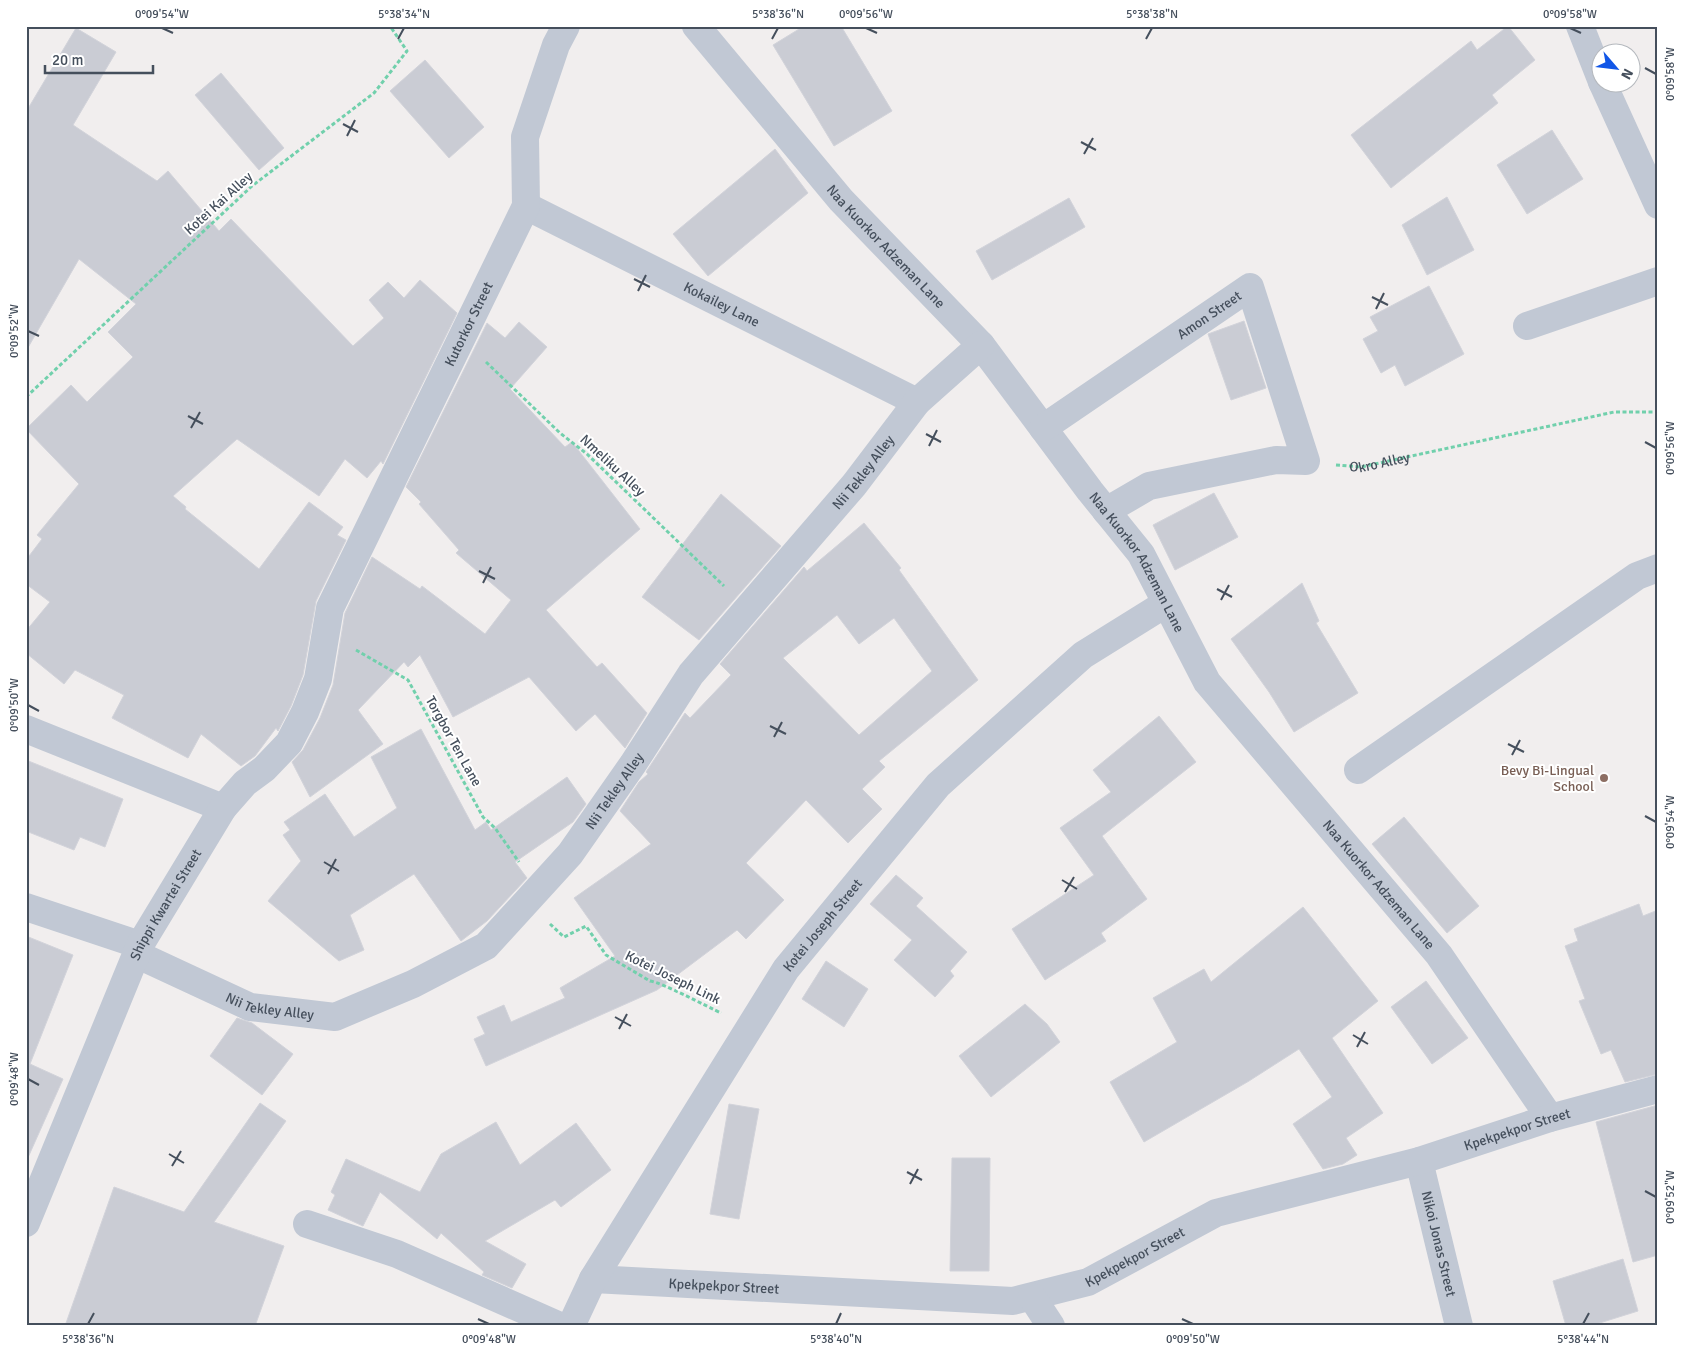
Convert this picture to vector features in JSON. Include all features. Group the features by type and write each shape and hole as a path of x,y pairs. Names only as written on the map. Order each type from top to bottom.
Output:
{"street":[{"name":"Kutorkor Street","path":"328,620 526,206 526,138 556,44 566,26"},
{"name":"Naa Kuorkor Adzeman Lane","path":"696,26 842,200 982,345 1106,511 1141,554 1165,604 1207,682 1438,955 1550,1118"},
{"path":"1580,26 1592,57"},
{"path":"1607,92 1658,205"},
{"name":"Kokailey Lane","path":"526,206 917,402"},
{"path":"1527,326 1658,281"},
{"name":"Amon Street","path":"1043,428 1250,287 1306,461"},
{"name":"Nii Tekley Alley","path":"26,907 138,950 250,1007 335,1017 413,984 486,946 570,854 634,764 691,674 854,485 917,402 982,345"},
{"path":"1106,511 1149,486 1276,460 1306,461"},
{"path":"1358,770 1637,576 1658,568"},
{"name":"Kotei Joseph Street","path":"571,1326 593,1279 786,969 938,785 1083,655 1165,604"},
{"name":"Shippi Kwartei Street","path":"26,1223 138,950 223,808 245,783 264,769 289,743 305,712 318,678 328,620"},
{"path":"26,729 223,808"},
{"name":"Kpekpekpor Street","path":"593,1279 1013,1302 1088,1282 1216,1212 1419,1161 1550,1118 1658,1089"},
{"name":"Nikoi Jonas Street","path":"1419,1161 1459,1326"},
{"path":"308,1224 396,1254 560,1326"},
{"path":"1032,1297 1052,1326"}],"path":[{"name":"Kotei Kai Alley","path":"26,397 252,186 374,92 406,51 390,26"},
{"name":"Nmeliku Alley","path":"462,339 560,433 587,454 748,609"},
{"name":"Okro Alley","path":"1306,461 1361,467 1614,412 1658,412"},
{"name":"Torgbor Ten Lane","path":"328,620 408,680 483,817 495,828 532,896"},
{"name":"Kotei Joseph Link","path":"532,896 564,937 586,926 606,955 650,981 658,982 666,988 750,1026"}],"building":[{"path":"804,26 841,26 892,111 834,146 773,45"},
{"path":"1508,26 1535,60 1492,95 1498,103 1391,188 1351,135 1471,41 1477,50"},
{"path":"76,28 116,52 73,125 157,181 168,171 219,231 231,219 353,346 384,318 369,300 388,282 404,298 420,280 457,313 383,464 381,461 367,478 345,459 319,496 237,439 173,496 186,507 185,509 259,569 309,502 343,527 337,535 346,540 316,601 303,675 291,706 278,731 276,728 255,756 241,766 201,734 188,758 112,718 124,695 75,670 64,684 26,653 26,631 50,602 26,584 26,560 42,539 37,535 79,484 26,429 71,385 87,402 133,357 108,332 136,304 79,259 26,351 26,112"},
{"path":"425,60 484,127 449,158 390,91"},
{"path":"221,73 284,148 259,170 195,95"},
{"path":"1552,130 1583,179 1527,214 1497,165"},
{"path":"775,149 808,193 708,276 673,234"},
{"path":"1447,197 1474,250 1427,275 1402,225"},
{"path":"1069,198 1085,227 992,280 976,251"},
{"path":"1429,286 1464,354 1405,386 1395,365 1381,373 1363,339 1378,331 1370,317"},
{"path":"1244,321 1266,388 1231,400 1208,334"},
{"path":"519,322 547,347 510,389 565,447 572,442 640,529 546,610 597,667 602,663 647,713 625,748 595,714 576,731 529,677 453,717 420,655 408,667 404,662 358,710 383,744 310,797 292,762 303,750 320,718 333,685 345,613 372,557 420,589 422,586 485,634 511,600 456,553 459,550 419,504 421,502 406,487 487,323 505,338"},
{"path":"1214,493 1238,537 1175,570 1153,525"},
{"path":"721,494 781,546 699,640 642,597"},
{"path":"864,523 901,568 899,570 978,680 879,761 885,767 862,789 882,809 848,843 806,800 746,863 784,900 746,939 737,930 657,990 486,1066 474,1039 485,1034 477,1017 504,1005 511,1022 565,998 560,988 615,956 574,898 651,844 620,811 639,782 648,774 646,772 685,713 690,718 731,675 720,664 804,567 807,571","holes":["837,615 859,644 894,618 932,671 859,735 783,658"]},
{"path":"1302,583 1319,621 1316,623 1358,693 1294,732 1269,692 1231,639"},
{"path":"1159,716 1196,762 1102,836 1147,899 1101,933 1106,941 1045,980 1012,929 1094,875 1060,828 1111,792 1093,770"},
{"path":"421,729 475,830 486,822 491,830 567,777 586,804 573,822 515,862 527,878 487,921 461,941 414,874 350,915 364,950 339,961 268,901 301,861 283,835 290,830 284,822 325,794 354,837 397,808 371,757"},
{"path":"26,760 123,799 105,847 80,837 74,850 26,831"},
{"path":"1404,817 1479,906 1447,933 1372,844"},
{"path":"896,875 923,898 916,906 967,952 950,971 954,976 935,997 894,960 912,940 870,904"},
{"path":"1639,904 1643,916 1658,910 1658,1074 1625,1082 1611,1050 1601,1054 1579,1001 1585,999 1565,946 1578,941 1574,929"},
{"path":"1303,907 1378,1001 1332,1038 1383,1113 1346,1138 1357,1155 1343,1164 1323,1169 1293,1124 1332,1097 1299,1049 1249,1081 1144,1142 1110,1082 1177,1042 1153,998 1204,969 1211,982"},
{"path":"26,936 73,955 30,1064 63,1079 26,1162"},
{"path":"826,961 868,989 844,1027 802,999"},
{"path":"1426,981 1468,1038 1432,1064 1391,1007"},
{"path":"1025,1004 1047,1024 1060,1042 991,1097 959,1056"},
{"path":"237,1018 252,1023 293,1054 262,1095 210,1056"},
{"path":"260,1103 286,1121 214,1222 284,1246 255,1326 65,1326 114,1187 184,1212"},
{"path":"729,1104 759,1109 739,1219 710,1214"},
{"path":"1658,1105 1658,1255 1633,1262 1596,1122"},
{"path":"496,1122 520,1165 576,1123 611,1170 561,1207 555,1200 485,1241 526,1264 512,1288 482,1275 484,1272 441,1233 437,1239 380,1192 363,1226 328,1210 335,1195 331,1192 346,1159 420,1192 441,1154"},
{"path":"952,1158 990,1158 989,1271 950,1271"},
{"path":"1623,1259 1638,1311 1590,1326 1566,1326 1553,1281"}],"place":[{"name":"Bevy Bi-Lingual School","path":"1604,778"}]}
